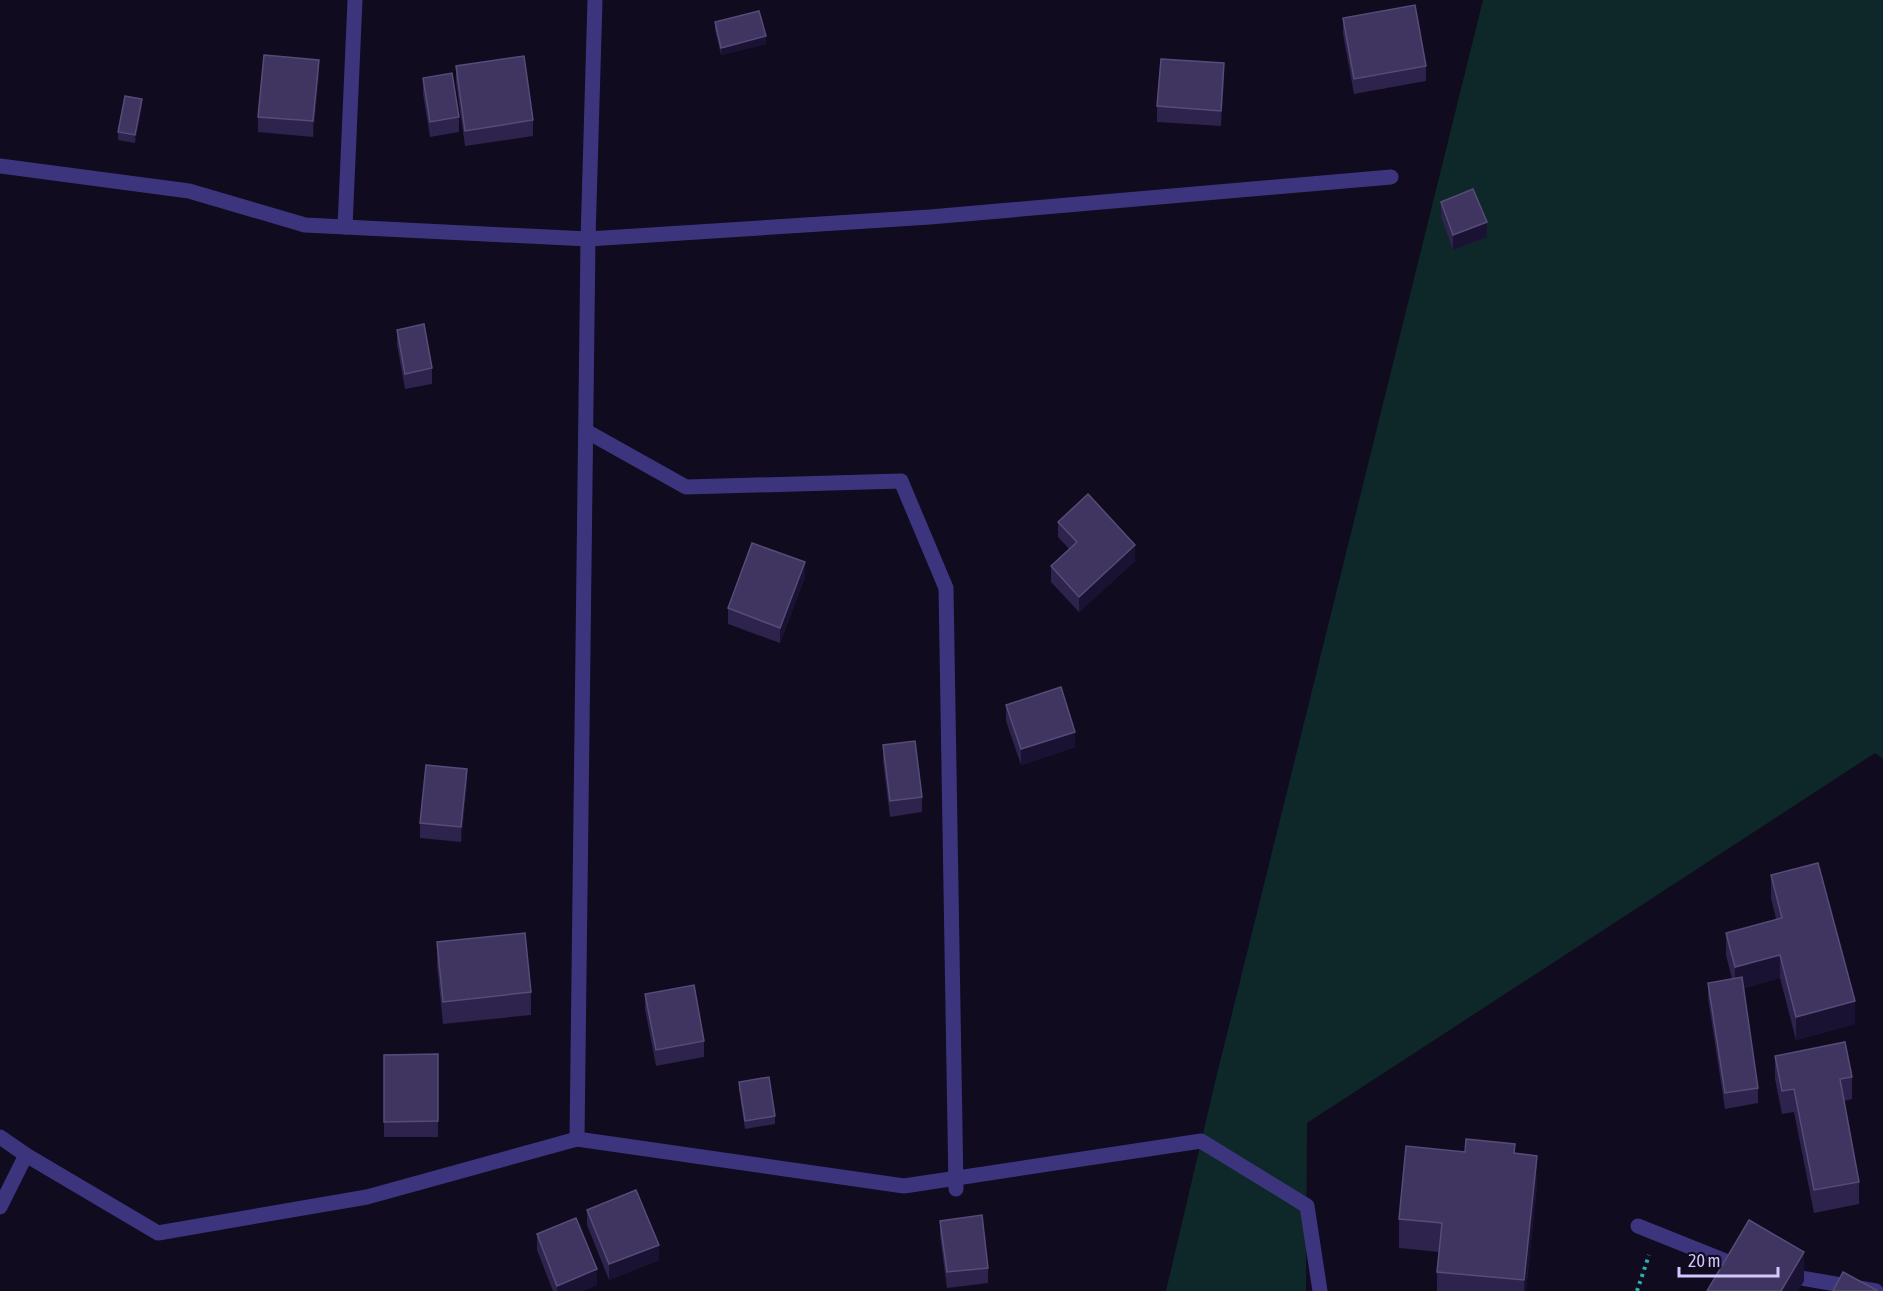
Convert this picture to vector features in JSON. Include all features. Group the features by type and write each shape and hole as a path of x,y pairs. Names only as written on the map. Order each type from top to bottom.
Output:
{"street":[{"path":"345,227 354,0"},
{"path":"577,1139 588,239 595,0"},
{"path":"0,166 189,191 305,225 588,239 930,217 1391,177"},
{"path":"586,431 686,487 901,482 946,588 956,1184"},
{"path":"0,1137 26,1155 158,1233 367,1197 577,1139 904,1186 956,1184 1202,1141 1307,1206 1320,1291"},
{"path":"0,1207 26,1155"},
{"path":"1638,1226 1736,1267 1876,1291"}],"path":[{"path":"1637,1291 1656,1234"}],"green space":[{"path":"1483,0 1883,0 1883,759 1875,753 1307,1123 1306,1291 1166,1291 1216,1078"}],"building":[{"path":"1415,5 1426,66 1354,79 1343,18"},
{"path":"759,11 766,36 721,48 715,22"},
{"path":"264,55 319,60 313,121 258,117"},
{"path":"524,56 533,120 465,131 456,66"},
{"path":"1161,59 1224,63 1221,111 1157,106"},
{"path":"452,73 459,117 430,122 423,78"},
{"path":"125,96 142,99 135,135 118,132"},
{"path":"1473,189 1487,222 1453,235 1441,202"},
{"path":"424,324 432,368 405,374 397,330"},
{"path":"1088,494 1135,545 1079,597 1051,566 1077,542 1058,522"},
{"path":"752,543 805,562 780,628 728,608"},
{"path":"1061,687 1075,732 1021,749 1006,705"},
{"path":"915,741 922,797 890,801 883,745"},
{"path":"426,765 467,769 461,827 420,823"},
{"path":"1818,863 1855,1001 1796,1017 1780,955 1735,967 1726,933 1782,918 1771,875"},
{"path":"525,933 531,992 443,1002 437,942"},
{"path":"1742,977 1758,1088 1725,1093 1708,983"},
{"path":"694,985 704,1041 656,1050 645,994"},
{"path":"1845,1042 1852,1077 1840,1079 1859,1182 1814,1190 1794,1089 1782,1091 1775,1056"},
{"path":"438,1054 438,1121 384,1122 384,1055"},
{"path":"769,1077 775,1116 745,1121 739,1082"},
{"path":"1466,1139 1515,1144 1514,1153 1537,1156 1524,1280 1437,1272 1442,1223 1399,1219 1406,1146 1465,1152"},
{"path":"636,1190 659,1245 609,1264 587,1210"},
{"path":"982,1215 988,1268 947,1272 940,1221"},
{"path":"576,1218 597,1269 557,1286 537,1234"},
{"path":"1749,1220 1804,1252 1781,1291 1707,1291"},
{"path":"1843,1272 1878,1291 1833,1291"}]}
